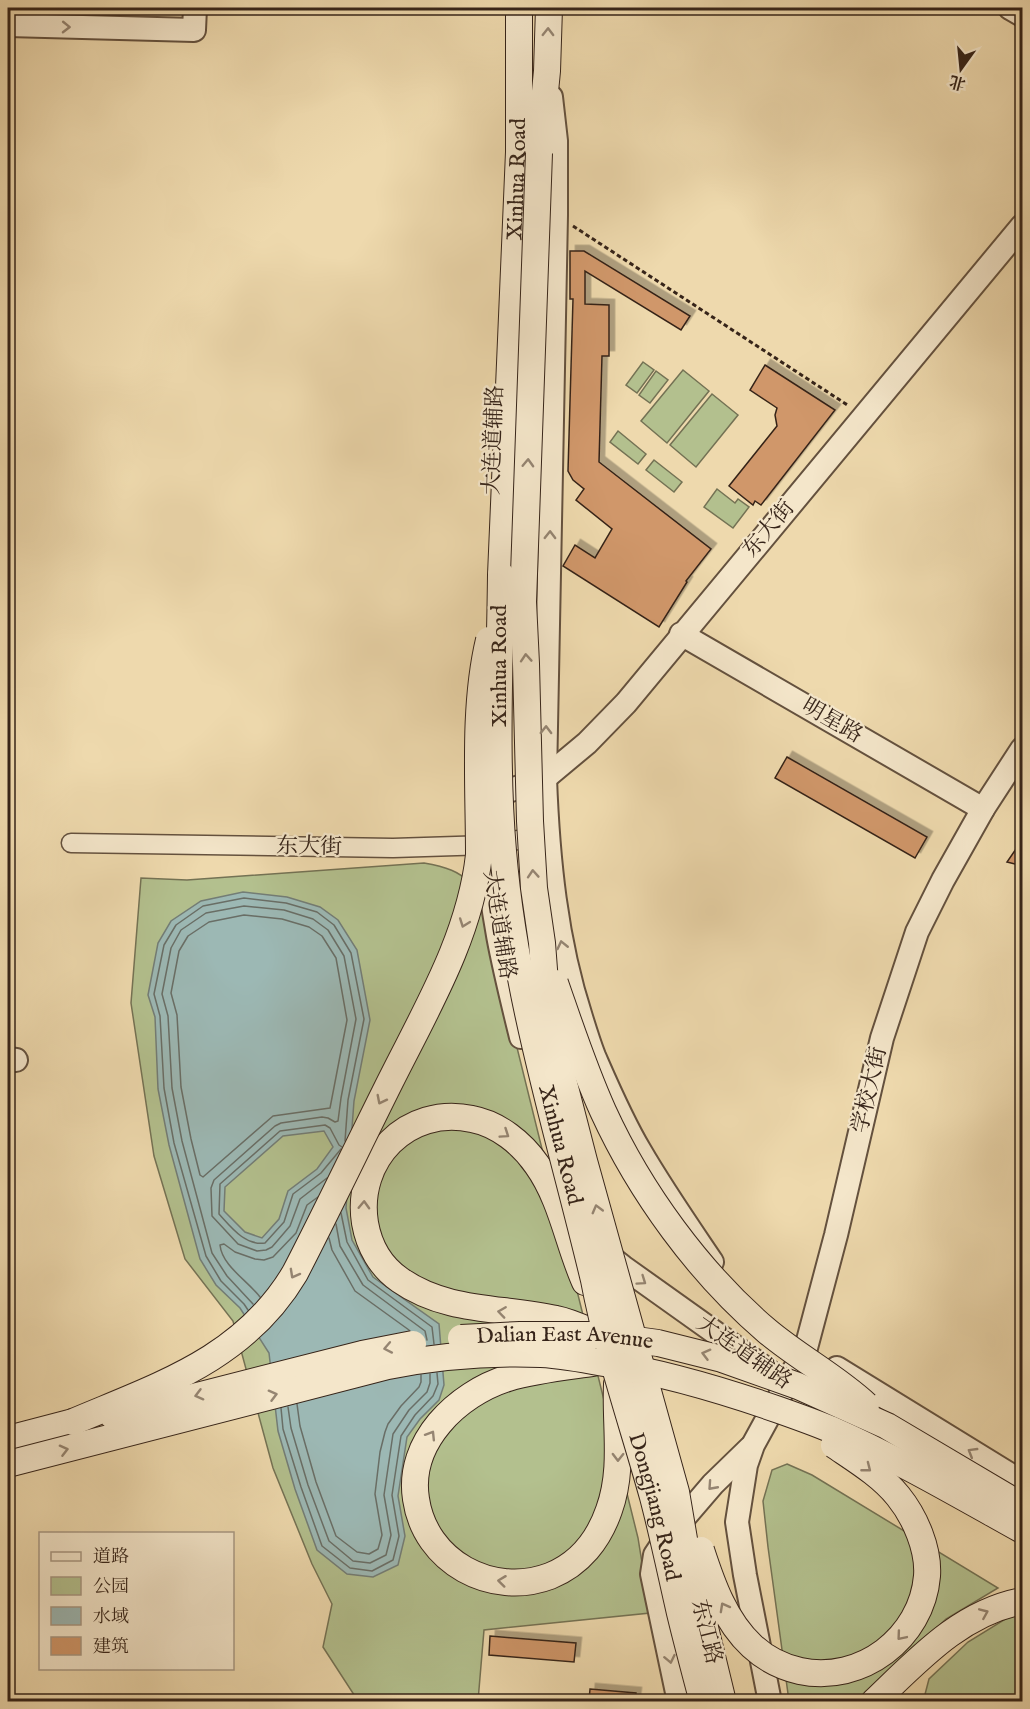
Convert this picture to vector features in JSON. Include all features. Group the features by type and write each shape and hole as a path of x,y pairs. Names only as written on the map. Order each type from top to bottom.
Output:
{"main road":[{"name":"Xinhua Road","path":"519,8 519,68 529,152 523,602 534,888 553,1041 608,1318"},
{"name":"Xinhua Road","path":"549,8 547,71 529,152 501,575 501,808 503,851 512,924 530,1024 588,1256 608,1318"},
{"path":"73,1422 187,1373 229,1346 257,1322 277,1299 303,1257 435,993 462,931 472,899 479,855 481,682 501,575"},
{"path":"542,943 579,1051 604,1112 633,1168 664,1216 708,1271 753,1318 806,1362 846,1388 887,1426"},
{"path":"449,1117 481,1121 508,1136 531,1157 545,1177 563,1218 583,1277 608,1318 556,1319 465,1307 423,1293 398,1279 388,1270 373,1249 364,1215 364,1201 370,1173 382,1150 395,1137 414,1126 449,1117"},
{"name":"Dongjiang Road","path":"608,1318 608,1370 630,1414 703,1701"},
{"name":"Dongjiang Road","path":"608,1318 676,1492"},
{"name":"Dalian East Avenue","path":"8,1439 73,1422 124,1415 394,1347 608,1318 666,1344 732,1362 815,1393 887,1426 1023,1506"},
{"name":"Dalian East Avenue","path":"8,1464 299,1388 417,1361 468,1355 543,1354 608,1370 638,1369 698,1384 783,1412 860,1443 1023,1530"},
{"path":"566,1367 608,1370 616,1406 618,1464 609,1511 590,1548 560,1572 522,1583 483,1579 453,1561 439,1548 429,1534 420,1516 416,1497 416,1475 423,1449 434,1430 449,1413 474,1393 506,1379 566,1367"},
{"path":"676,1492 694,1527 719,1599 743,1636 765,1656 796,1670 830,1673 864,1664 888,1651 912,1622 923,1596 927,1566 920,1535 908,1511 886,1484 851,1457 783,1412"},
{"name":"东江路","path":"676,1492 679,1515 723,1701"},
{"path":"874,1701 921,1657 963,1623 998,1607 1023,1601"}],"street":[{"path":"1010,8 1023,15"},
{"path":"8,25 194,19"},
{"name":"大连道辅路","path":"519,68 506,166 489,565 488,845 490,891 498,940 542,1126 557,1176 590,1240 622,1267 787,1384 1023,1543"},
{"name":"大连道辅路","path":"547,71 556,141 545,778 547,835 559,930 574,994 593,1054 638,1148 668,1198 715,1265 754,1308 806,1348 1023,1482"},
{"name":"东大街","path":"488,798 545,778 587,742 626,703 863,415 1023,226"},
{"name":"明星路","path":"681,634 984,808"},
{"name":"学校大街","path":"753,1445 806,1348 886,1027 917,932 943,880 984,808 1016,772 1023,749"},
{"name":"东大街","path":"71,843 393,848 488,845 547,835"},
{"path":"679,1701 652,1574 655,1555 713,1484 753,1445"},
{"path":"753,1445 746,1465 737,1522 770,1701"}],"path":[{"path":"556,215 863,415"}],"green space":[{"path":"643,362 654,370 637,393 626,385"},
{"path":"683,370 709,391 667,443 641,421"},
{"path":"656,371 668,380 650,403 639,395"},
{"path":"712,394 738,415 696,467 670,445"},
{"path":"618,431 646,454 638,464 610,442"},
{"path":"654,460 682,482 674,492 646,470"},
{"path":"717,489 735,503 738,499 749,507 733,528 704,507"},
{"path":"424,863 452,870 461,875 474,890 483,912 638,1538 650,1613 484,1630 478,1701 358,1701 323,1647 332,1604 312,1564 273,1468 233,1321 185,1259 154,1156 131,1003 141,878 187,880"},
{"path":"787,1464 812,1475 998,1588 946,1619 859,1701 789,1701 763,1501 772,1470"},
{"path":"1015,1613 1022,1617 1022,1701 923,1702 929,1679 968,1642"}],"water":[{"path":"243,892 287,897 320,907 338,920 357,950 370,1020 354,1101 346,1208 352,1240 373,1277 439,1324 444,1385 439,1400 420,1419 407,1437 398,1496 405,1536 398,1565 373,1577 347,1574 317,1550 295,1489 278,1431 269,1353 240,1308 216,1285 200,1259 169,1145 158,1089 155,1017 148,995 158,943 171,921 201,901","holes":["324,1131 333,1147 317,1169 288,1191 279,1219 262,1238 245,1232 224,1211 225,1187 283,1136"]}],"building":[{"path":"570,251 584,251 690,316 681,330 585,271 585,304 609,305 609,356 602,356 599,462 711,549 686,581 659,627 563,566 575,545 595,558 612,529 576,500 584,489 573,480 568,471 573,299 570,299"},
{"path":"765,365 835,410 761,505 755,501 753,505 729,486 777,426 775,415 777,408 750,390"},
{"path":"787,757 927,837 915,858 775,778"},
{"path":"1023,839 1023,866 1007,862"},
{"path":"490,1636 576,1643 574,1662 489,1655"},
{"path":"590,1689 636,1693 635,1701 589,1701"}]}
